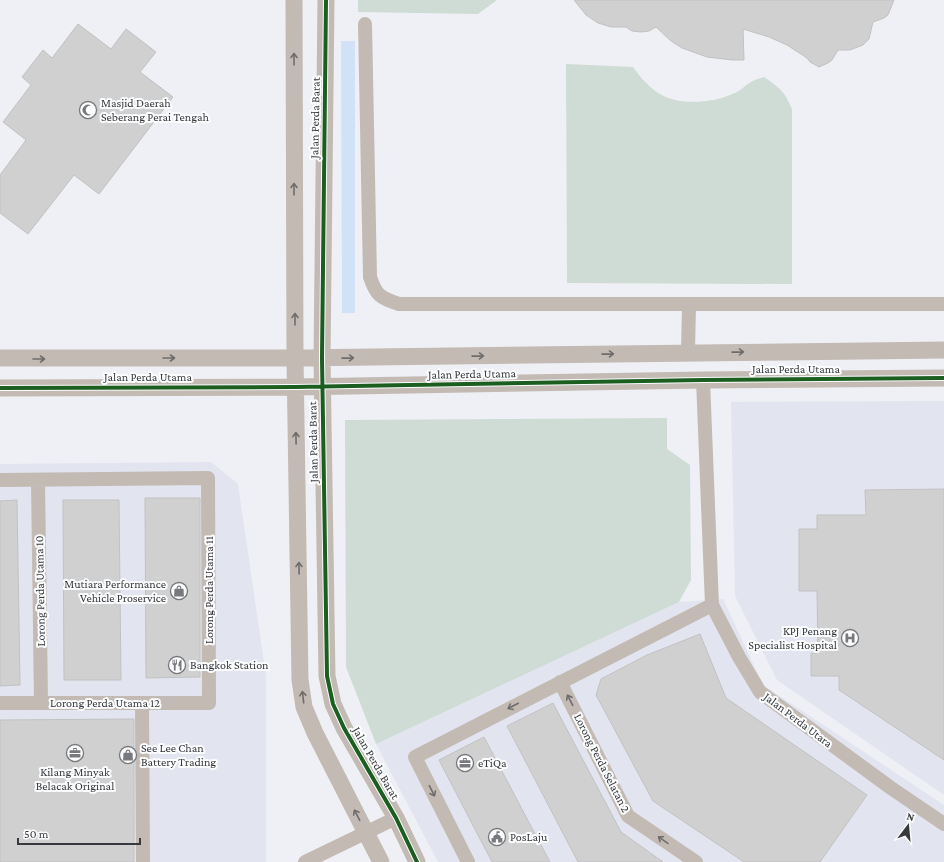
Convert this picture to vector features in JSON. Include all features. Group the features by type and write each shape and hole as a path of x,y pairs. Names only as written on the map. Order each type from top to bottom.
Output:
{"street":[{"name":"Jalan Perda Barat","path":"294,0 295,387 300,680 304,707 315,733 381,862"},
{"name":"Jalan Perda Barat","path":"326,0 322,387 327,676 333,704 344,728 396,818 417,862"},
{"path":"365,24 370,277 374,290 385,300 399,304 944,304"},
{"path":"688,353 689,304"},
{"name":"Jalan Perda Utama","path":"0,358 322,358 944,350"},
{"name":"Jalan Perda Utama","path":"0,388 322,387 703,380 944,378"},
{"name":"Jalan Perda Utara","path":"703,380 712,605 739,657 760,692 884,783 944,824"},
{"name":"Lorong Perda Utama 11","path":"38,480 208,478 209,703"},
{"path":"0,480 38,480"},
{"name":"Lorong Perda Utama 10","path":"38,480 41,702"},
{"path":"468,862 414,756 712,605"},
{"name":"Lorong Perda Selatan 2","path":"560,682 628,816 696,862"},
{"name":"Lorong Perda Utama 12","path":"0,703 209,703"},
{"path":"142,703 143,862"},
{"path":"306,862 396,818"}],"shaded area":[{"path":"358,0 497,0 478,14 358,12"},
{"path":"566,64 633,67 640,77 656,91 664,96 683,101 694,102 721,98 735,93 751,82 764,77 778,87 787,98 792,109 792,284 567,283"},
{"name":"KPJ Penang Specialist Hospital","path":"944,401 944,795 777,680 735,596 731,402"},
{"path":"667,418 667,449 690,465 691,580 679,602 376,744 346,667 345,420"},
{"path":"211,462 238,484 266,676 266,862 0,862 0,464"},
{"path":"723,599 763,685 944,805 944,862 438,862 376,744 679,602"}],"water":[{"path":"341,41 355,41 355,313 342,313"}],"building":[{"path":"574,0 894,0 888,15 873,22 869,39 863,45 850,50 838,50 832,60 819,67 787,45 769,37 743,29 744,60 707,57 682,48 671,41 656,27 649,31 641,32 632,31 626,27 611,27 598,23 586,15"},
{"name":"Masjid Daerah Seberang Perai Tengah","path":"78,24 111,49 126,29 156,52 140,72 173,97 99,194 74,175 28,234 0,213 0,175 26,140 3,122 31,85 22,77 43,50 52,58"},
{"path":"944,489 944,760 839,690 839,676 811,676 811,653 818,653 817,591 799,591 799,529 817,529 817,515 866,515 865,490"},
{"path":"145,498 200,498 200,677 146,678"},
{"path":"17,500 20,685 0,686 0,501"},
{"path":"63,500 119,500 121,680 64,680"},
{"path":"700,634 726,698 867,795 820,862 744,862 653,801 596,695 601,679 647,655"},
{"path":"553,703 621,832 663,862 578,862 507,726"},
{"path":"134,719 134,862 0,862 0,720"},
{"path":"484,737 550,862 492,862 439,760"}],"cycle path":[{"path":"326,0 322,358 327,676 333,704 344,728 396,818 417,862"},
{"path":"0,388 295,387 703,380 944,378"}],"place":[{"name":"Masjid Daerah Seberang Perai Tengah","path":"88,110"},
{"name":"Mutiara Performance Vehicle Proservice","path":"179,591"},
{"name":"KPJ Penang Specialist Hospital","path":"850,638"},
{"name":"Bangkok Station","path":"177,665"},
{"name":"Kilang Minyak Belacak Original","path":"75,753"},
{"name":"See Lee Chan Battery Trading","path":"128,755"},
{"name":"eTiQa","path":"465,763"},
{"name":"PosLaju","path":"497,837"}]}
